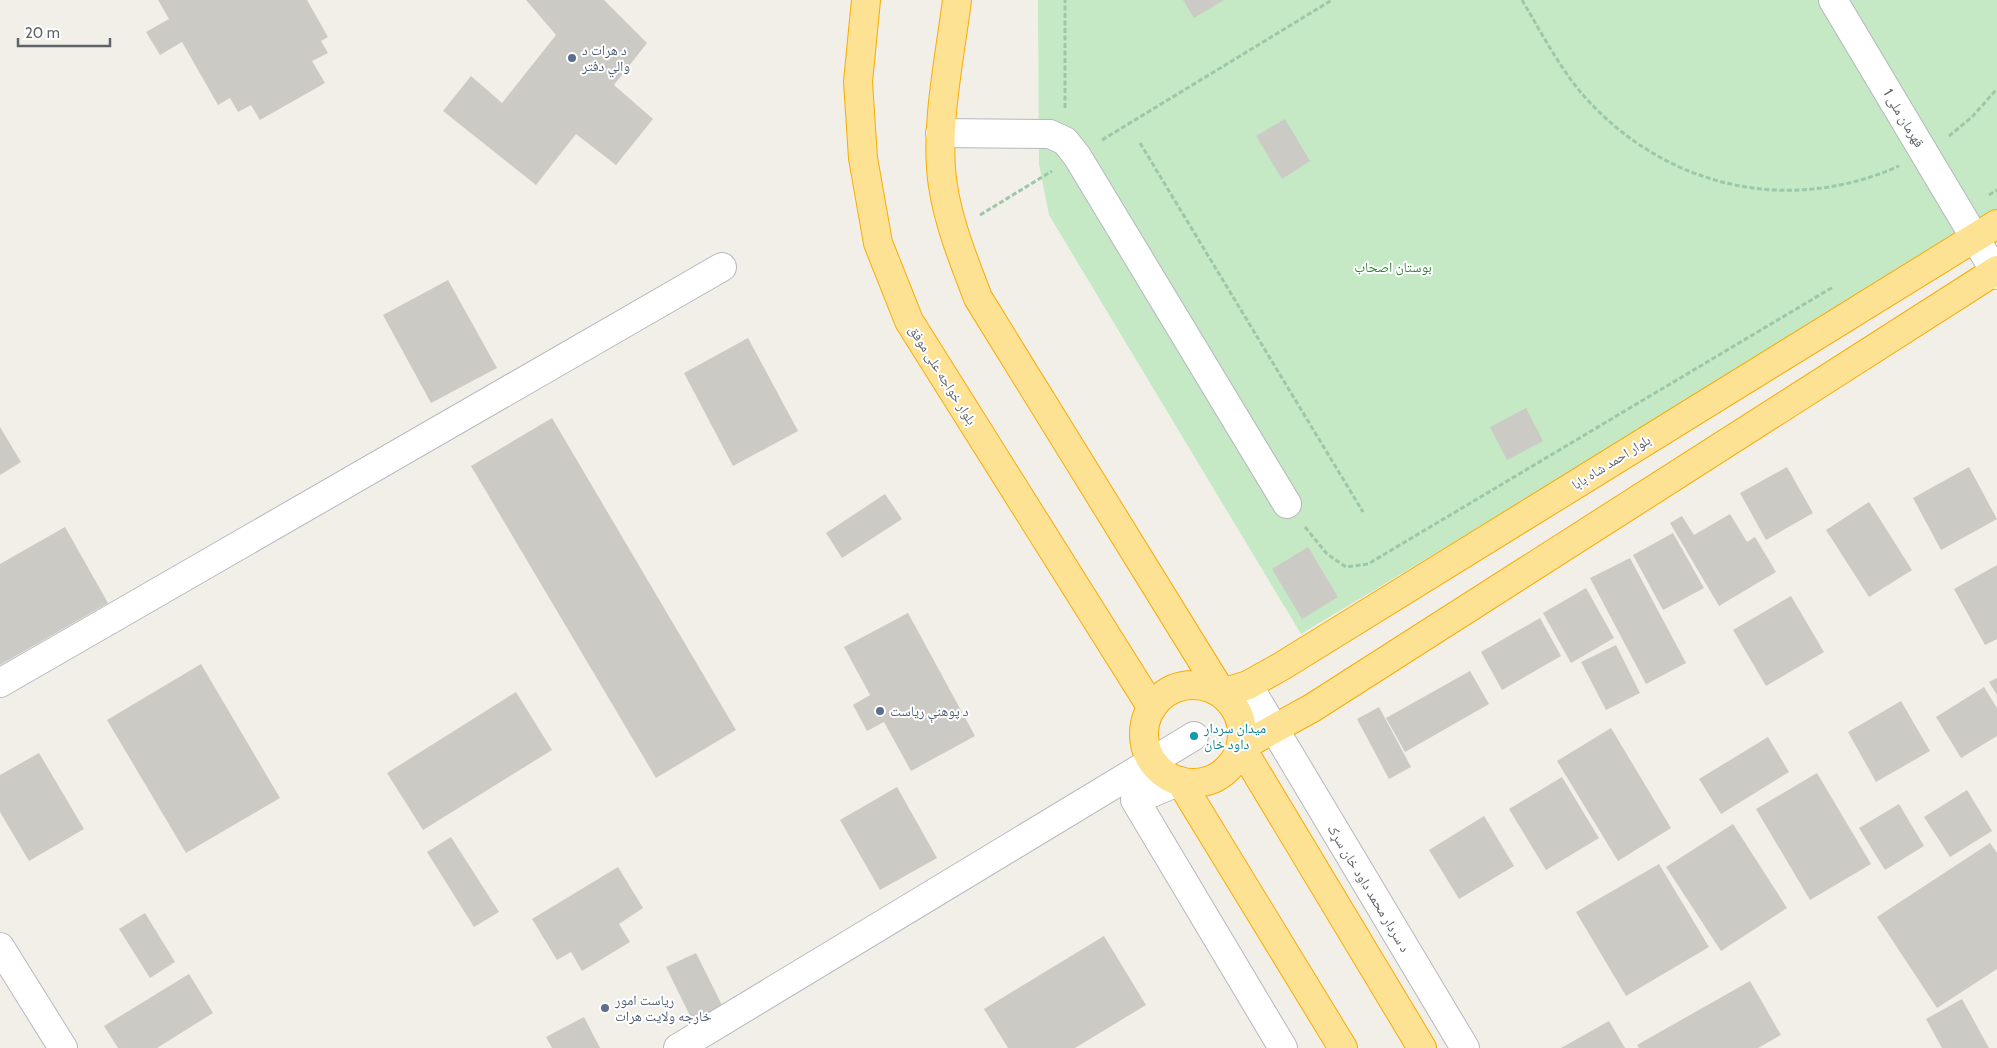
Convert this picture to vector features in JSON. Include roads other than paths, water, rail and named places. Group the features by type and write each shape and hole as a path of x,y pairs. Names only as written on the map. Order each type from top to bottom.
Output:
{"highway":[{"name":"بلوار خواجه علی موفق","path":"866,0 858,82 863,158 878,244 905,312 1152,708"},
{"path":"957,0 940,133 942,184 953,232 978,298 1222,693 1237,711 1242,735 1241,747 1236,759 1228,769 1206,781 1193,783 1180,781 1164,774 1150,758 1146,743 1145,728 1152,708 1160,698 1171,690 1184,686 1197,684 1222,693"},
{"name":"بلوار احمد شاه بابا","path":"1222,693 1248,685 1986,230"},
{"path":"1241,747 1312,708 1996,272"},
{"path":"1241,747 1422,1048"},
{"path":"1180,781 1343,1048"}],"street":[{"name":"قهرمان ملی 1","path":"1833,0 1960,212 1986,230 1996,272"},
{"path":"940,133 1050,134 1071,149 1287,504"},
{"path":"0,682 722,267"},
{"name":"د سردار محمد داود خان سړک","path":"1248,685 1466,1048"},
{"path":"1146,743 1194,736"},
{"path":"1135,800 1194,736"},
{"path":"678,1048 1194,736"},
{"path":"1135,800 1180,781"},
{"path":"1135,800 1283,1048"},
{"path":"0,947 63,1048"}],"place":[{"name":"د هرات د والي دفتر","path":"572,58"},
{"name":"د پوهنې ریاست","path":"880,711"},
{"name":"میدان سردار داود خان","path":"1194,736"},
{"name":"ریاست امور خارجه ولایت هرات","path":"605,1008"}],"park label":[{"name":"بوستان اصحاب","path":"1393,267"}]}
